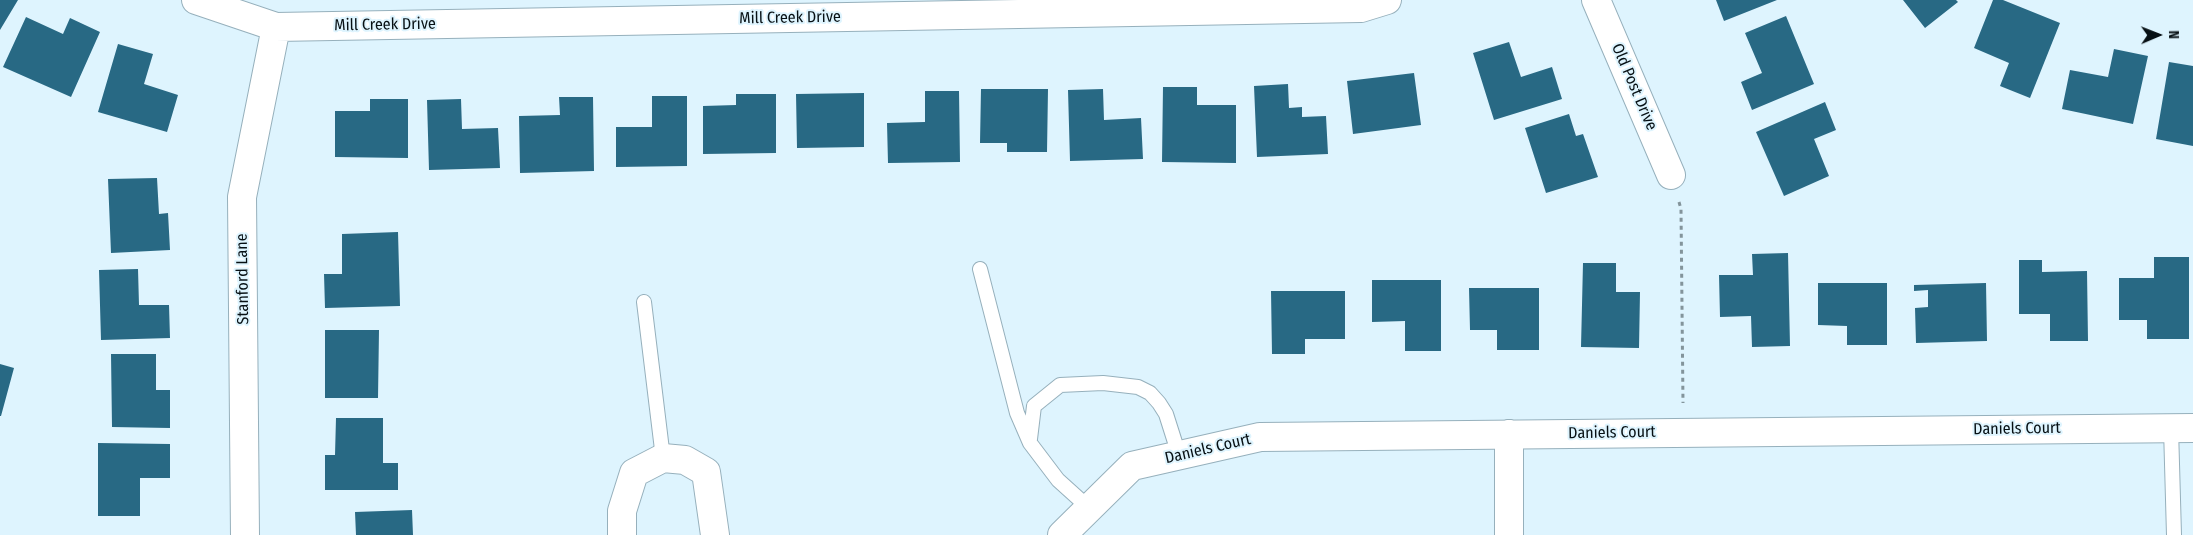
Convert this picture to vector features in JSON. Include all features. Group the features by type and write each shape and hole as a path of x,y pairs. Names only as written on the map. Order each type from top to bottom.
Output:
{"street":[{"name":"Mill Creek Drive","path":"196,0 276,26 794,9 1361,8 1387,0"},
{"name":"Old Post Drive","path":"1596,0 1671,175"},
{"name":"Stanford Lane","path":"245,535 242,197 276,26"},
{"name":"Daniels Court","path":"1062,535 1132,466 1260,437 2182,428"},
{"path":"1509,434 1509,535"},
{"path":"622,535 622,511 634,473 663,458 685,460 706,472 715,535"}],"lane":[{"path":"980,269 1017,413 1030,443 1058,480 1089,508"},
{"path":"644,302 663,458"},
{"path":"1030,443 1034,406 1040,400 1060,385 1103,383 1138,388 1150,393 1166,414 1179,455"},
{"path":"2174,535 2182,428"}],"path":[{"path":"1671,175 1680,209 1683,432"}],"building":[{"path":"0,0 18,0 0,30"},
{"path":"1716,0 1777,0 1724,21"},
{"path":"1903,0 1956,0 1958,2 1925,28"},
{"path":"1993,0 2003,0 2060,23 2030,98 2000,86 2009,63 1974,48"},
{"path":"1786,16 1814,84 1752,110 1741,82 1762,73 1745,33"},
{"path":"26,17 63,34 70,18 100,32 71,97 3,67"},
{"path":"1509,42 1521,77 1552,67 1562,99 1494,120 1473,53"},
{"path":"118,44 153,54 144,84 178,95 167,132 98,112"},
{"path":"2114,49 2148,56 2133,124 2062,109 2070,70 2108,77"},
{"path":"2169,62 2193,66 2193,146 2156,139"},
{"path":"1414,73 1421,125 1353,134 1347,81"},
{"path":"1288,84 1289,108 1302,107 1302,117 1326,116 1328,154 1257,157 1254,86"},
{"path":"1163,87 1197,87 1197,105 1236,105 1236,163 1162,162"},
{"path":"981,89 1048,89 1047,152 1007,152 1007,143 980,143"},
{"path":"1103,89 1104,120 1141,118 1143,159 1070,161 1068,90"},
{"path":"925,91 959,91 960,162 888,163 887,123 925,122"},
{"path":"864,93 864,147 797,148 796,94"},
{"path":"736,94 776,94 776,153 703,154 703,106 736,105"},
{"path":"652,96 687,96 687,166 616,167 616,127 652,127"},
{"path":"559,97 593,97 594,171 520,173 519,116 560,115"},
{"path":"370,99 408,99 408,158 335,157 335,111 370,111"},
{"path":"461,99 462,129 498,128 500,168 429,170 427,100"},
{"path":"1825,102 1836,130 1814,139 1829,176 1784,196 1756,132"},
{"path":"1569,114 1576,136 1583,134 1598,177 1546,193 1525,128"},
{"path":"157,178 159,214 168,213 170,250 111,253 108,179"},
{"path":"398,232 400,306 325,308 324,274 342,274 342,234"},
{"path":"1788,253 1790,346 1752,347 1751,316 1720,317 1719,275 1753,275 1752,254"},
{"path":"2154,257 2189,257 2189,339 2147,339 2147,320 2119,320 2119,278 2154,278"},
{"path":"2019,260 2042,260 2042,272 2087,271 2088,341 2050,341 2050,314 2019,314"},
{"path":"1583,263 1616,263 1616,292 1640,292 1639,348 1581,347"},
{"path":"138,269 139,305 169,305 170,338 101,340 99,270"},
{"path":"1372,280 1441,280 1441,351 1405,351 1405,321 1372,322"},
{"path":"1818,283 1887,283 1887,345 1847,345 1847,326 1818,325"},
{"path":"1986,283 1987,341 1916,343 1915,308 1928,307 1928,290 1914,291 1914,285"},
{"path":"1469,288 1539,288 1539,350 1497,350 1497,330 1470,330"},
{"path":"1271,291 1345,291 1345,339 1305,339 1305,354 1272,354"},
{"path":"325,330 379,330 378,398 325,398"},
{"path":"111,354 156,354 156,390 170,390 170,428 112,427"},
{"path":"0,364 14,368 1,416 0,416"},
{"path":"336,418 383,418 383,463 398,463 398,490 325,490 325,455 335,455"},
{"path":"98,443 170,444 170,478 140,478 140,516 98,516"},
{"path":"412,510 413,535 356,535 355,512"}]}
